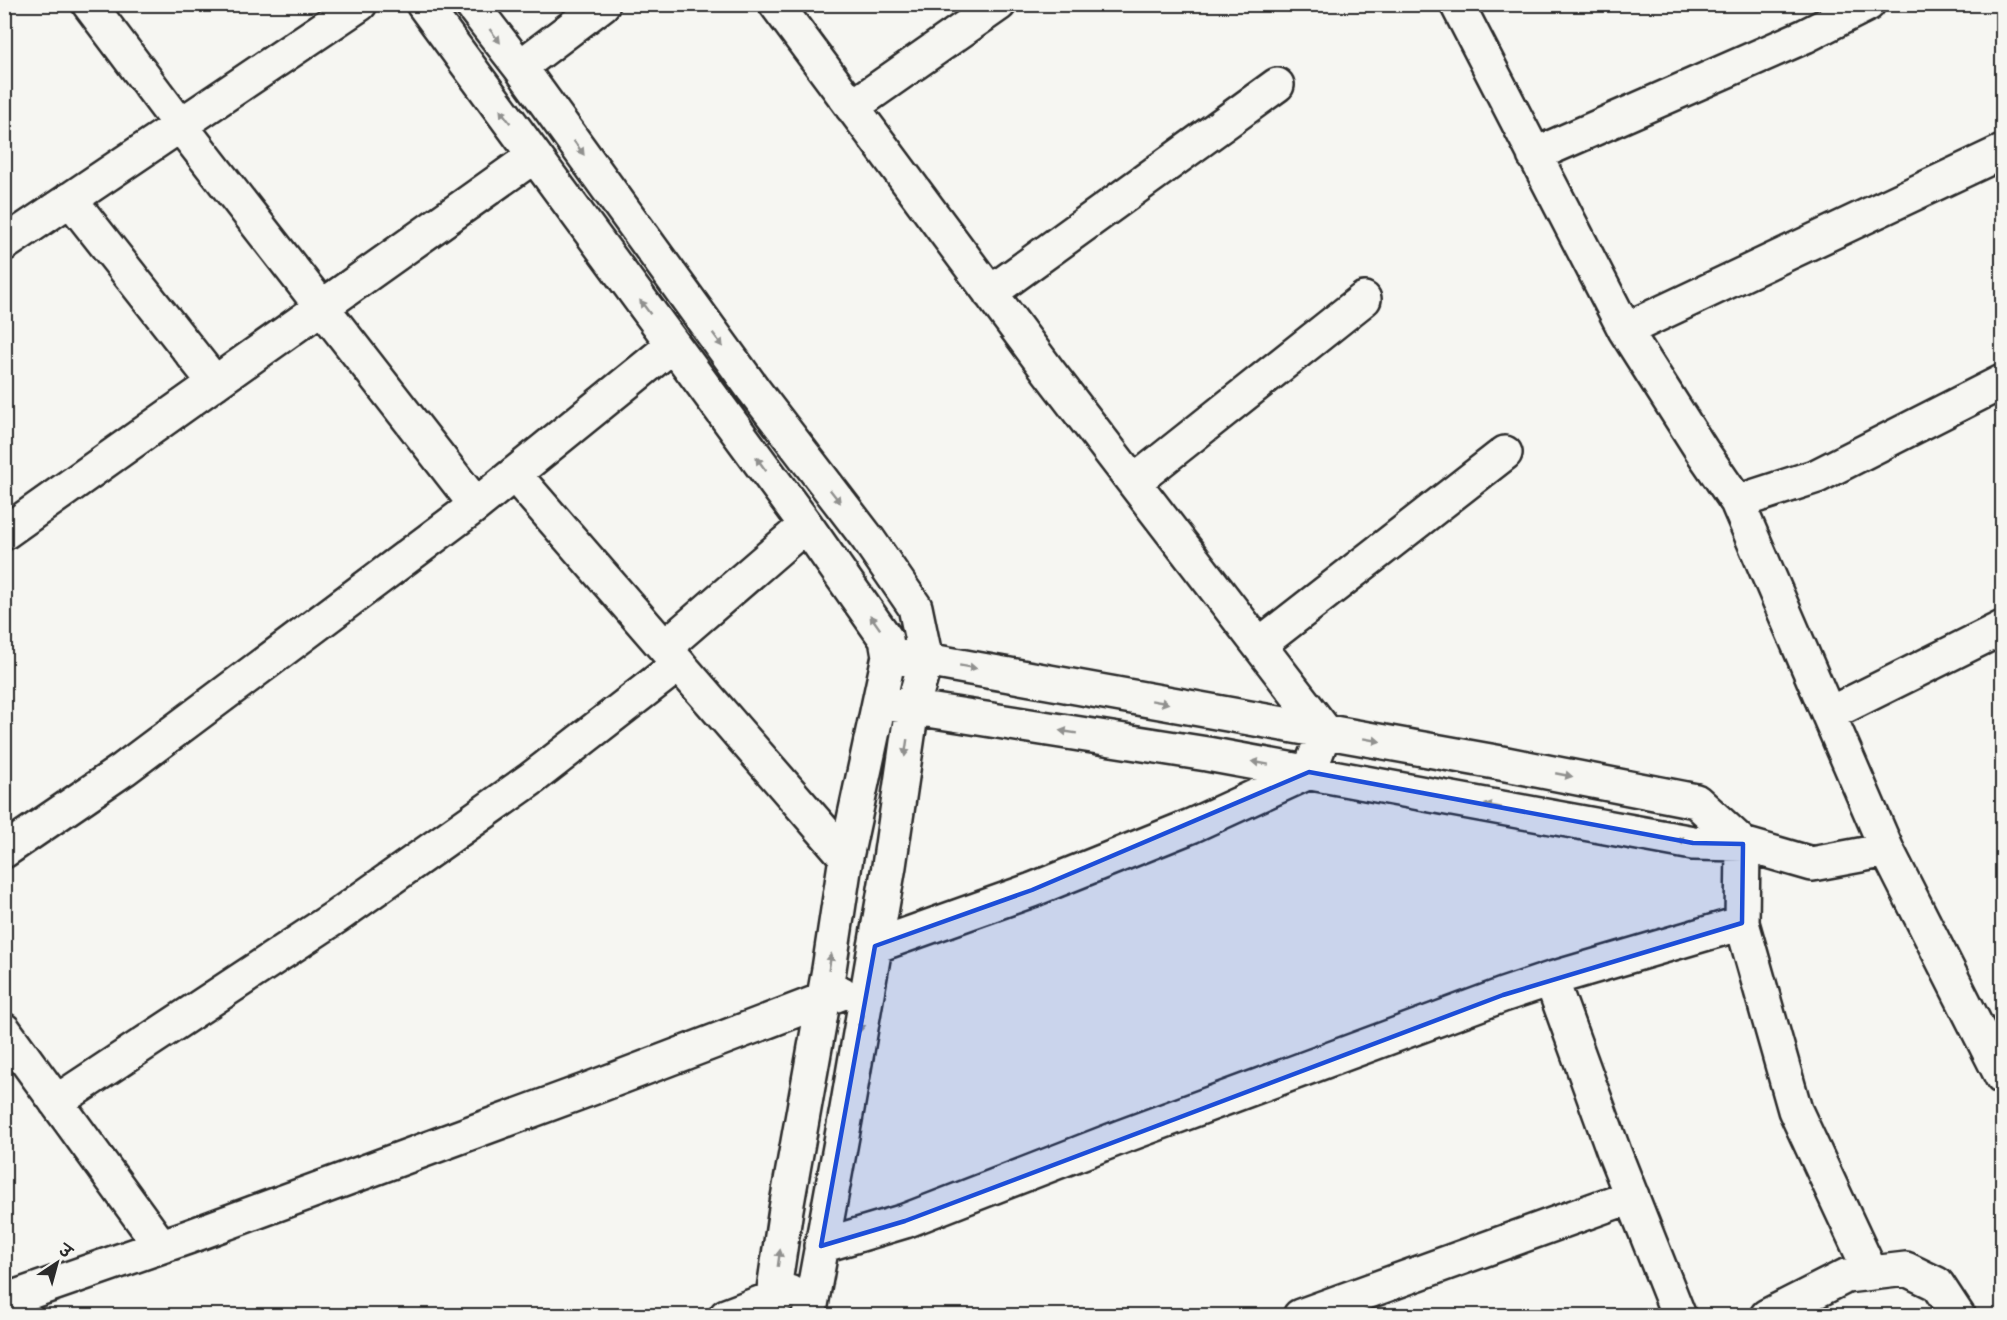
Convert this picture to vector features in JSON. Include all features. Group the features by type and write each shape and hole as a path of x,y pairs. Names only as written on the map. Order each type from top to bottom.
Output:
{"street":[{"path":"89,4 180,125 476,505"},
{"path":"4,244 360,4"},
{"path":"423,4 806,525 886,639 889,656 846,857 824,999 786,1209 772,1307"},
{"path":"471,4 520,67 753,389 875,549 915,607 926,660 912,708 848,1109 809,1316"},
{"path":"520,67 603,4"},
{"path":"777,4 990,293 1325,731"},
{"path":"852,107 999,4"},
{"path":"1456,4 1624,330 1737,502 1887,850 2002,1077"},
{"path":"1534,155 1805,36 1868,4"},
{"path":"990,293 1277,86"},
{"path":"1624,330 2002,152"},
{"path":"4,533 534,156"},
{"path":"70,199 215,383"},
{"path":"1134,482 1364,299"},
{"path":"4,851 124,769 476,505 673,345"},
{"path":"1737,502 1817,476 2002,382"},
{"path":"1259,645 1505,453"},
{"path":"514,474 846,857"},
{"path":"56,1102 336,917 531,779 672,656 806,525"},
{"path":"1829,714 2002,628"},
{"path":"889,656 926,660 1325,731 1696,801 1743,844 1742,923 1795,1110 1871,1273"},
{"path":"880,702 1207,754 1693,843 1743,844 1812,864 1887,850"},
{"path":"875,946 1032,890 1191,826 1309,772 1325,731"},
{"path":"821,1246 905,1221 1132,1133 1551,978 1742,923"},
{"path":"1551,978 1679,1316"},
{"path":"4,1302 587,1090 868,983"},
{"path":"4,1030 161,1246"},
{"path":"1300,1316 1632,1196"},
{"path":"1767,1316 1846,1276 1906,1269 1937,1284 1958,1316"},
{"path":"726,1316 772,1307 814,1283"}],"highlighted area":[{"path":"1309,772 1693,843 1743,844 1742,923 1503,995 905,1221 821,1246 875,946 1032,890"}]}
